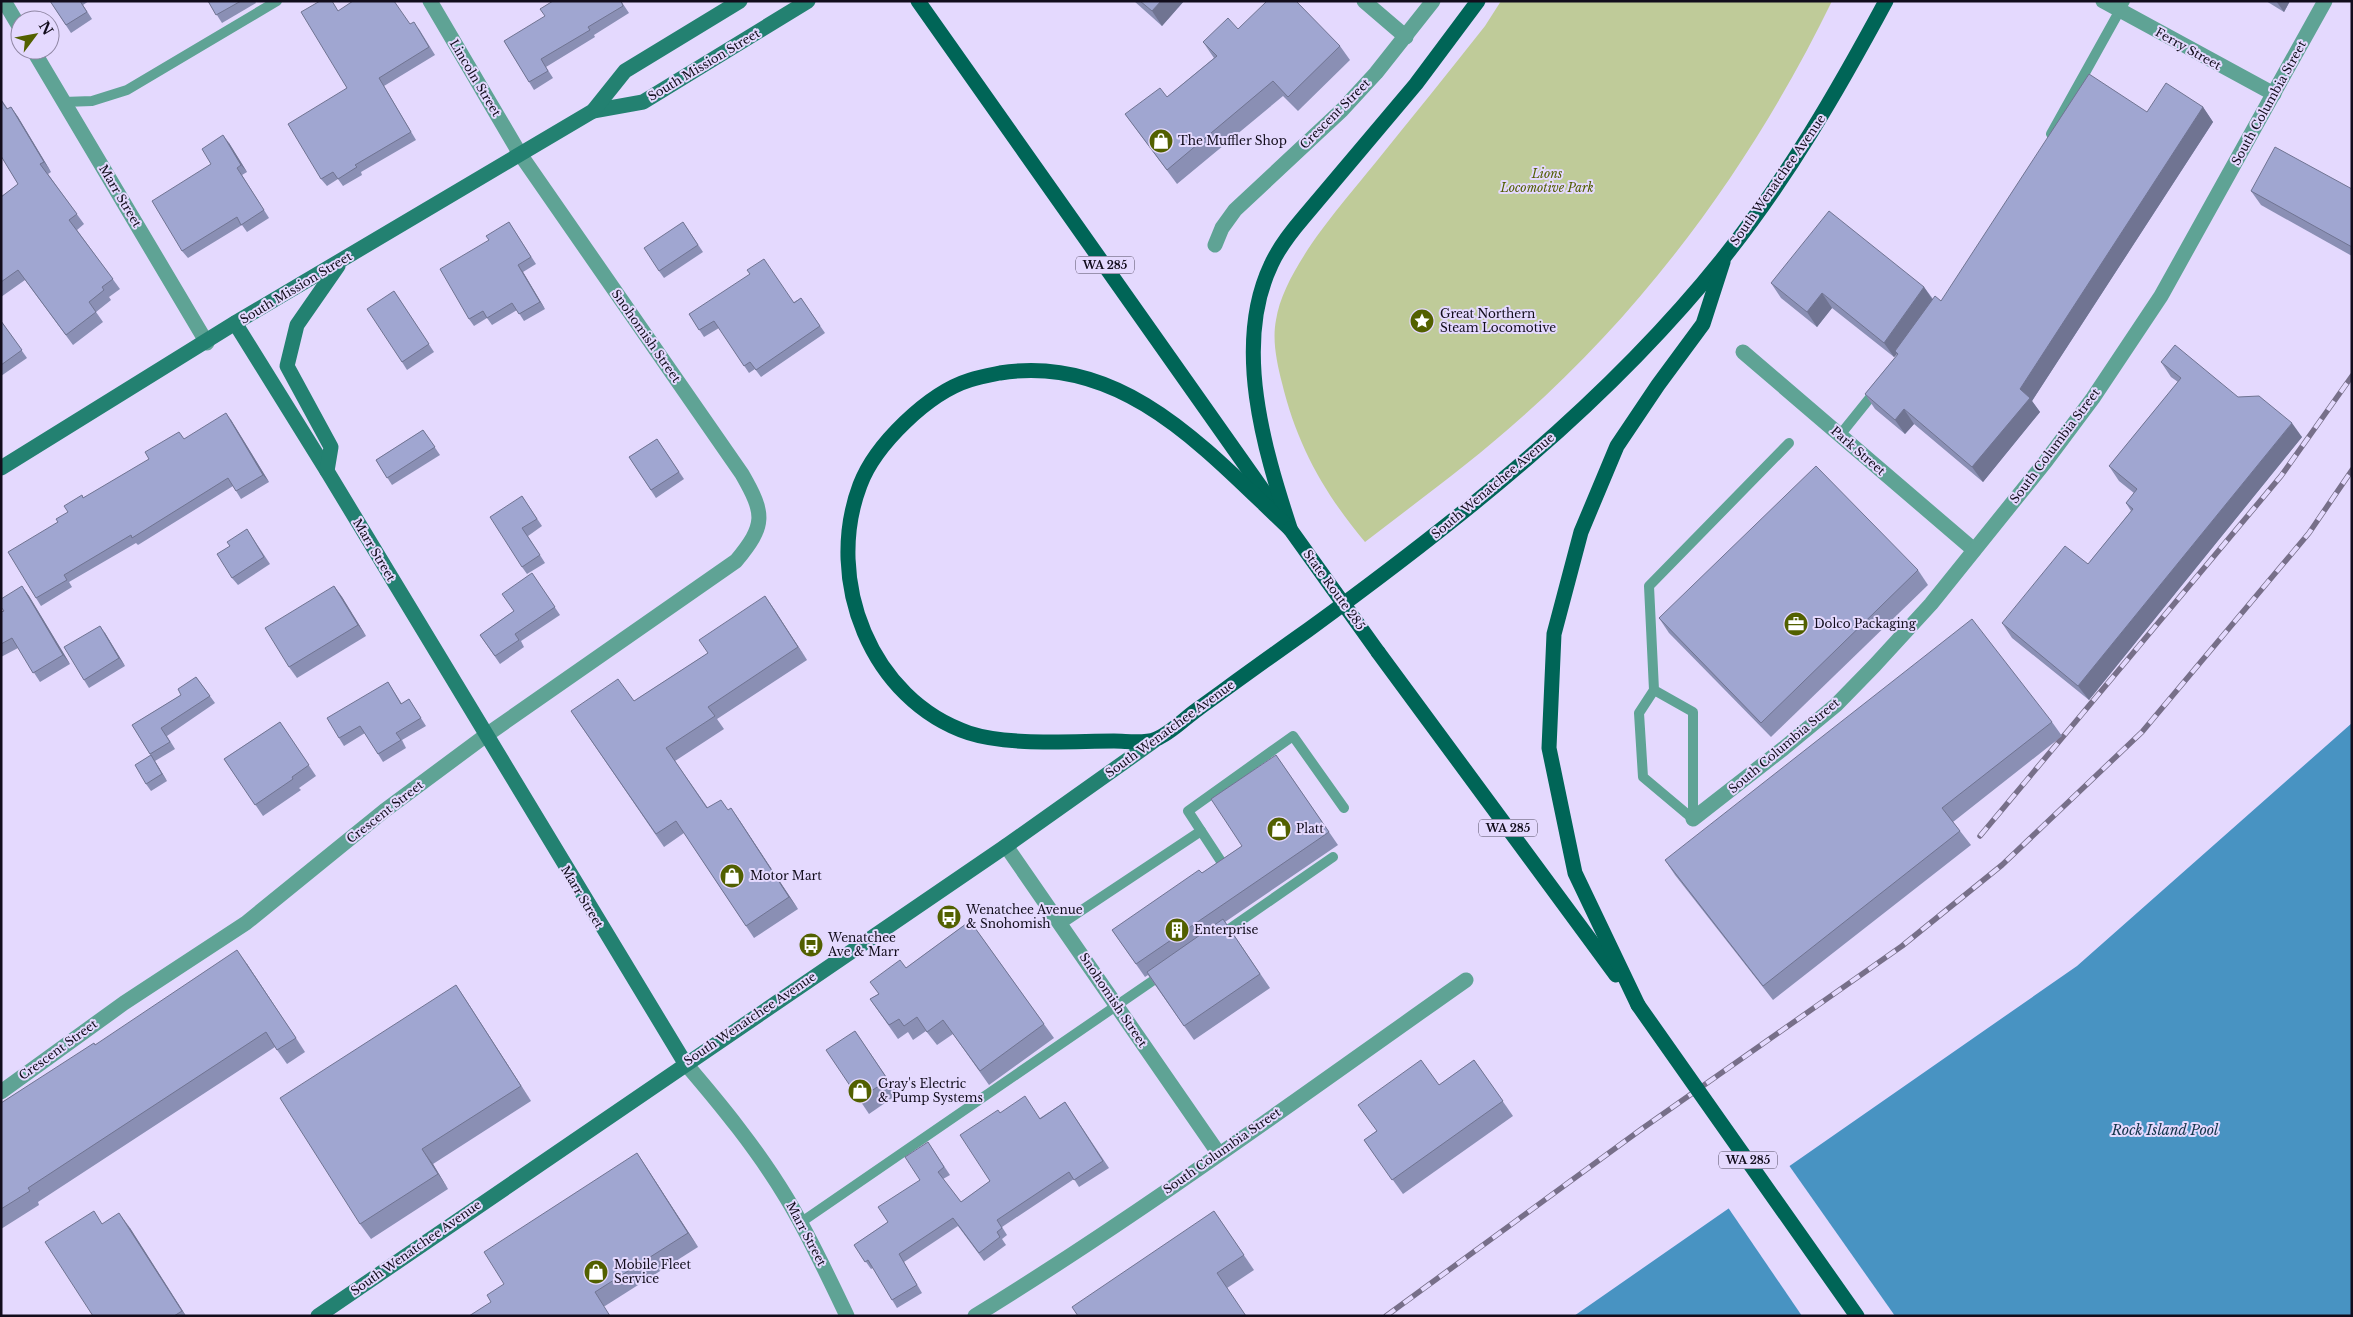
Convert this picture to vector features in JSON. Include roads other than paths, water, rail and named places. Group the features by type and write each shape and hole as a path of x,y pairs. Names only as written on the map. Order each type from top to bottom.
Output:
{"main road":[{"name":"South Mission Street","path":"593,111 625,71 740,1"},
{"name":"South Mission Street","path":"1,468 207,343 235,324 593,111 643,102 808,1"},
{"name":"WA 285","path":"918,1 1290,529"},
{"path":"1290,529 1270,465 1254,374 1255,331 1259,300 1270,265 1285,240 1416,84 1478,1"},
{"name":"South Wenatchee Avenue","path":"318,1316 684,1063 1006,846 1388,572 1506,476 1571,420 1628,364 1679,310 1724,256 1802,149 1841,85 1886,1"},
{"path":"1638,1005 1575,873 1549,748 1554,634 1581,532 1617,446 1658,385 1703,324 1724,256"},
{"path":"327,471 331,447 287,366 297,325 342,260"},
{"name":"Marr Street","path":"235,324 327,471 485,736 684,1063"},
{"path":"1154,741 1009,740 973,734 933,717 899,687 872,653 858,620 850,572 848,534 860,483 886,439 924,406 965,381 1004,372 1042,370 1085,379 1109,385 1146,403 1211,456 1290,529"},
{"name":"State Route 285","path":"1290,529 1378,652 1638,1005"},
{"name":"WA 285","path":"1638,1005 1857,1316"}],"street":[{"name":"Lincoln Street","path":"430,1 520,154"},
{"path":"1364,1 1406,37"},
{"name":"Crescent Street","path":"1215,246 1222,228 1235,210 1342,110 1406,37 1434,1"},
{"name":"Ferry Street","path":"2104,1 2122,6 2274,94"},
{"name":"South Columbia Street","path":"1693,819 1836,704 1931,604 2046,461 2132,340 2165,288 2325,1"},
{"name":"Marr Street","path":"39,60 207,343"},
{"name":"Snohomish Street","path":"520,154 742,474 759,507 759,523"},
{"name":"Park Street","path":"1743,352 1974,550"},
{"name":"Crescent Street","path":"1,1092 124,1003 246,923 384,811 485,736 736,561 755,534 759,523"},
{"name":"Snohomish Street","path":"1006,846 1219,1154"},
{"name":"South Columbia Street","path":"975,1316 1027,1284 1219,1154 1466,980"},
{"name":"Marr Street","path":"684,1063 726,1113 768,1170 800,1223 847,1316"}],"lane":[{"path":"64,102 92,101 128,90 277,1"},
{"path":"2046,140 2122,6"},
{"path":"1840,436 1884,381"},
{"path":"1693,819 1643,777 1639,713 1654,690 1649,586 1789,443"},
{"path":"1654,690 1693,712 1693,819"},
{"path":"1226,869 1188,811 1293,736 1344,808"},
{"path":"1061,924 1201,831"},
{"path":"1213,940 1334,857"},
{"path":"800,1223 1173,967"}],"water":[{"name":"Rock Island Pool","path":"2352,723 2352,1316 1574,1316 2077,966"}],"railway":[{"path":"1980,836 2281,476 2352,376"},
{"path":"1386,1316 1643,1128 1902,946 2002,865 2142,732 2309,533 2352,470"}],"place":[{"name":"The Muffler Shop","path":"1161,141"},
{"name":"Great Northern Steam Locomotive","path":"1422,321"},
{"name":"Dolco Packaging","path":"1796,624"},
{"name":"Platt","path":"1279,829"},
{"name":"Motor Mart","path":"732,876"},
{"name":"Wenatchee Avenue & Snohomish","path":"949,917"},
{"name":"Enterprise","path":"1177,930"},
{"name":"Wenatchee Ave & Marr","path":"811,945"},
{"name":"Gray's Electric & Pump Systems","path":"860,1091"},
{"name":"Mobile Fleet Service","path":"596,1272"}],"park label":[{"name":"Lions Locomotive Park","path":"1547,181"}]}
